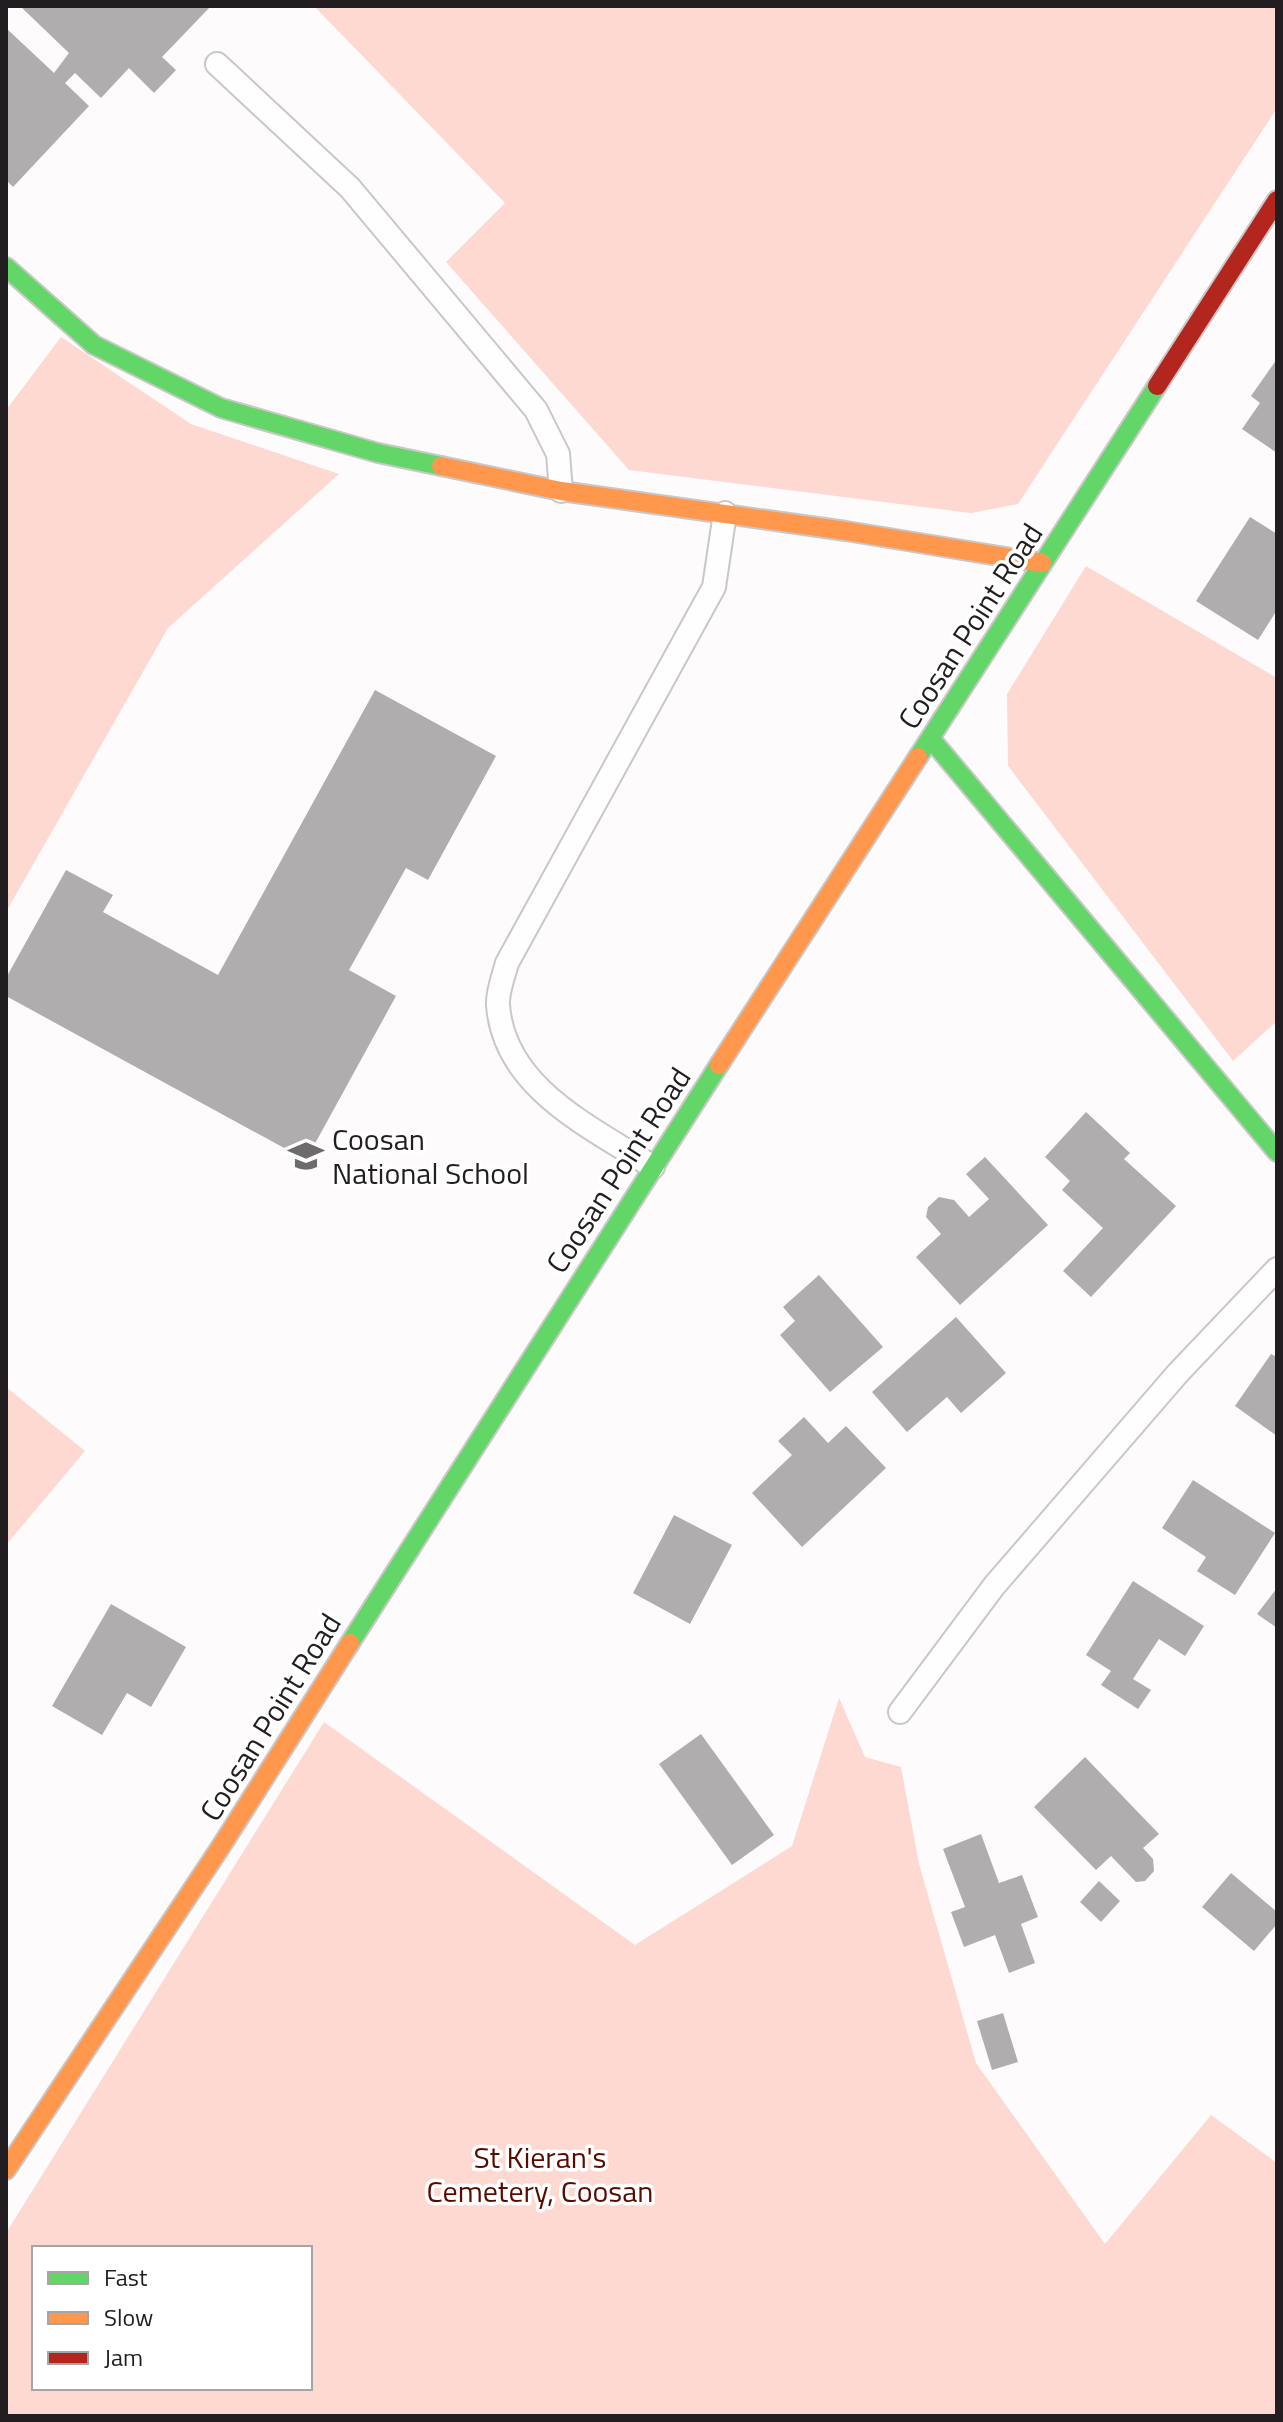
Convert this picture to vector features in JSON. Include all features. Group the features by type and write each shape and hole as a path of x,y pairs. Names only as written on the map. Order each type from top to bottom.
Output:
{"street":[{"name":"Coosan Point Road","path":"6,2170 220,1848 653,1167 1277,200"},
{"path":"6,267 94,345 221,408 378,453 561,491 725,513 1042,563"},
{"path":"931,739 1277,1152"}],"lane":[{"path":"217,64 350,188 536,410 558,454 561,491"},
{"path":"653,1167 552,1102 511,1055 497,1003 507,963 714,587 725,513"},
{"path":"900,1712 994,1586 1178,1373 1277,1269"}],"green space":[{"path":"314,6 1277,6 1277,108 1018,504 971,513 629,470 446,262 505,203"},
{"path":"61,337 191,424 339,474 168,628 6,912 6,410"},
{"path":"1086,566 1277,678 1277,1021 1233,1061 1008,766 1007,694"},
{"path":"6,1387 85,1451 6,1545"},
{"name":"St Kieran's Cemetery, Coosan","path":"839,1698 865,1757 901,1767 919,1864 976,2063 1105,2244 1211,2115 1277,2163 1277,2416 6,2416 6,2233 324,1722 635,1945 792,1846"}],"building":[{"path":"20,6 211,6 162,57 176,70 154,93 129,68 101,98 75,73 65,83 89,106 13,187 6,180 6,28 54,73 69,53"},
{"path":"1277,359 1277,453 1242,429 1260,403 1251,396"},
{"path":"1250,517 1277,534 1277,610 1258,640 1196,601"},
{"path":"375,690 496,756 428,880 406,868 349,970 396,996 306,1160 6,996 6,978 66,870 113,895 103,912 218,975"},
{"path":"1086,1112 1130,1153 1124,1159 1176,1206 1091,1297 1063,1271 1103,1228 1062,1190 1070,1181 1045,1157"},
{"path":"985,1157 1048,1225 960,1305 916,1257 941,1234 926,1217 928,1207 939,1197 954,1200 969,1217 989,1199 966,1174"},
{"path":"819,1275 883,1347 830,1392 780,1335 795,1321 783,1307"},
{"path":"956,1317 1006,1373 961,1413 947,1397 907,1432 872,1392"},
{"path":"1271,1354 1277,1357 1277,1436 1235,1406"},
{"path":"804,1417 828,1443 846,1426 886,1468 802,1547 752,1493 792,1455 778,1441"},
{"path":"1193,1480 1275,1533 1235,1595 1197,1571 1206,1557 1162,1528"},
{"path":"674,1515 732,1545 690,1624 633,1593"},
{"path":"1133,1581 1204,1626 1185,1656 1159,1639 1133,1679 1151,1690 1138,1709 1101,1685 1111,1671 1086,1655"},
{"path":"1277,1588 1277,1628 1257,1614"},
{"path":"111,1604 186,1647 151,1707 127,1693 102,1735 52,1706"},
{"path":"701,1734 774,1835 732,1865 659,1764"},
{"path":"1085,1757 1159,1834 1143,1848 1153,1859 1154,1871 1145,1881 1136,1882 1111,1856 1096,1870 1034,1807"},
{"path":"981,1834 999,1883 1022,1875 1038,1917 1021,1924 1035,1963 1009,1973 995,1935 964,1947 951,1912 965,1907 943,1849"},
{"path":"1231,1873 1277,1912 1277,1924 1254,1951 1202,1907"},
{"path":"1099,1881 1120,1901 1101,1922 1080,1902"},
{"path":"1003,2013 1018,2062 992,2070 977,2021"}],"traffic: fast":[{"path":"6,267 94,345 221,408 378,453 441,466"},
{"path":"918,757 1157,386"},
{"path":"931,739 1277,1152"},
{"path":"350,1643 719,1065"}],"traffic: slow":[{"path":"441,466 561,491 846,531 1042,563"},
{"path":"719,1065 918,757"},
{"path":"6,2170 220,1848 350,1643"}],"traffic: jam":[{"path":"1157,386 1277,200"}],"place":[{"name":"Coosan National School","path":"306,1156"}]}
